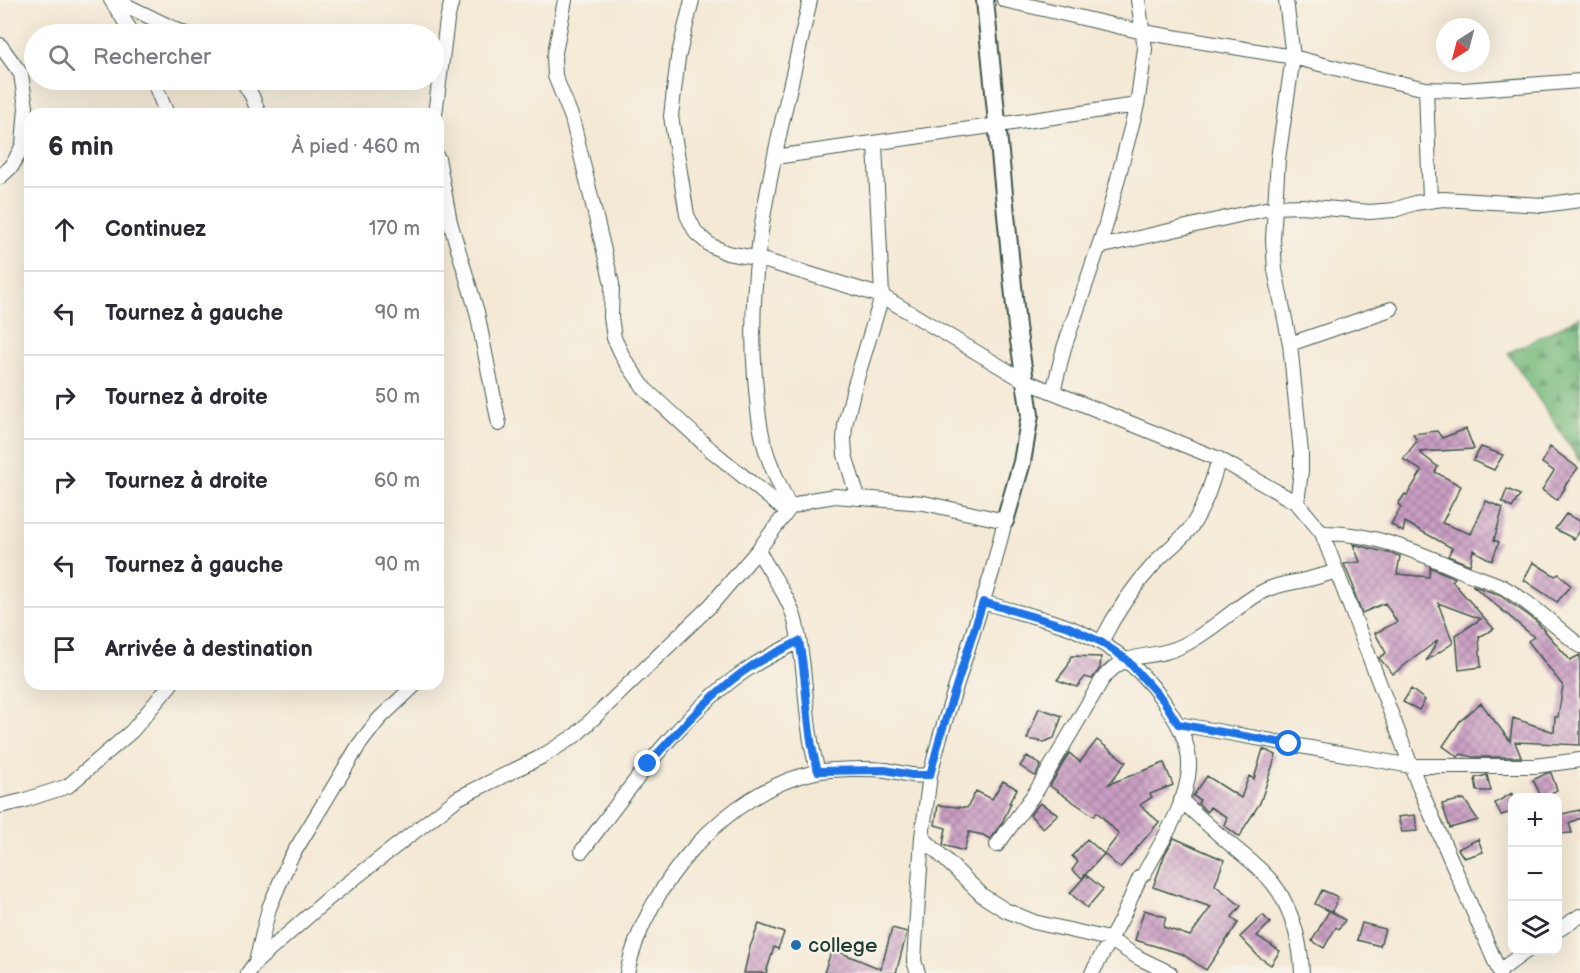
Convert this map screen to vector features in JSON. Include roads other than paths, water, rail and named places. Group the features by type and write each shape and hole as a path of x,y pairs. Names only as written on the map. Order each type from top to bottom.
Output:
{"street":[{"path":"113,0 127,24"},
{"path":"113,0 164,24"},
{"path":"444,44 452,0"},
{"path":"565,0 554,58 555,76 572,118 612,284 614,338 624,359 645,388 711,450 789,510"},
{"path":"692,0 678,58 671,116 687,215 696,233 710,245 728,253 756,258 882,296 1023,380 1220,459 1297,503 1322,533 1411,766 1499,972 1522,955"},
{"path":"789,510 766,453 756,396 752,323 756,258 775,158 810,0"},
{"path":"913,969 922,837 930,775 983,602 1022,462 1028,431 1029,406 1023,380 985,0"},
{"path":"1004,0 1143,32 1293,57 1426,89 1464,90 1580,81"},
{"path":"1053,393 1064,348 1099,247 1137,105 1145,49 1138,0"},
{"path":"1286,0 1293,57 1278,159 1273,238 1275,270 1290,344 1301,453 1297,503"},
{"path":"0,45 21,74 26,108"},
{"path":"1426,89 1430,200"},
{"path":"157,90 165,108"},
{"path":"248,90 256,108"},
{"path":"436,108 438,90"},
{"path":"775,158 1137,105"},
{"path":"0,177 12,166 23,145 24,132"},
{"path":"858,498 845,455 845,425 882,296 874,144"},
{"path":"444,185 450,222 477,312 500,424"},
{"path":"1099,247 1274,207 1302,206 1370,212 1394,210 1430,200 1456,199 1543,205 1580,200"},
{"path":"1290,344 1391,309"},
{"path":"1101,642 1118,612 1141,580 1190,528 1207,496 1220,459"},
{"path":"252,968 329,897 458,798 541,757 576,735 711,605 789,510 810,500 827,497 858,498 924,503 1005,522"},
{"path":"1322,533 1340,532 1370,537 1501,586 1523,600 1580,646"},
{"path":"758,550 770,574 786,597 795,618 805,670 812,751 818,771"},
{"path":"997,845 1037,790 1112,667 1126,659 1157,655 1184,646 1262,591 1285,583 1335,572"},
{"path":"983,602 1069,627 1101,642 1126,659 1163,700 1178,724 1187,746 1189,770 1181,800 1092,973"},
{"path":"582,851 648,764 707,702 754,664 799,641"},
{"path":"0,806 68,786 132,731 166,690"},
{"path":"252,968 269,909 290,859 359,745 379,719 410,690"},
{"path":"1178,724 1411,766 1535,766 1580,760"},
{"path":"627,973 632,949 650,908 699,843 724,818 755,797 785,781 818,771 885,770 912,775 930,775"},
{"path":"1181,800 1248,859 1281,895 1293,920 1301,947 1302,973"},
{"path":"922,837 983,896 1005,910 1034,922 1109,939 1139,958 1170,973"},
{"path":"1562,927 1580,916"}],"place":[{"name":"college","path":"796,945"}]}
